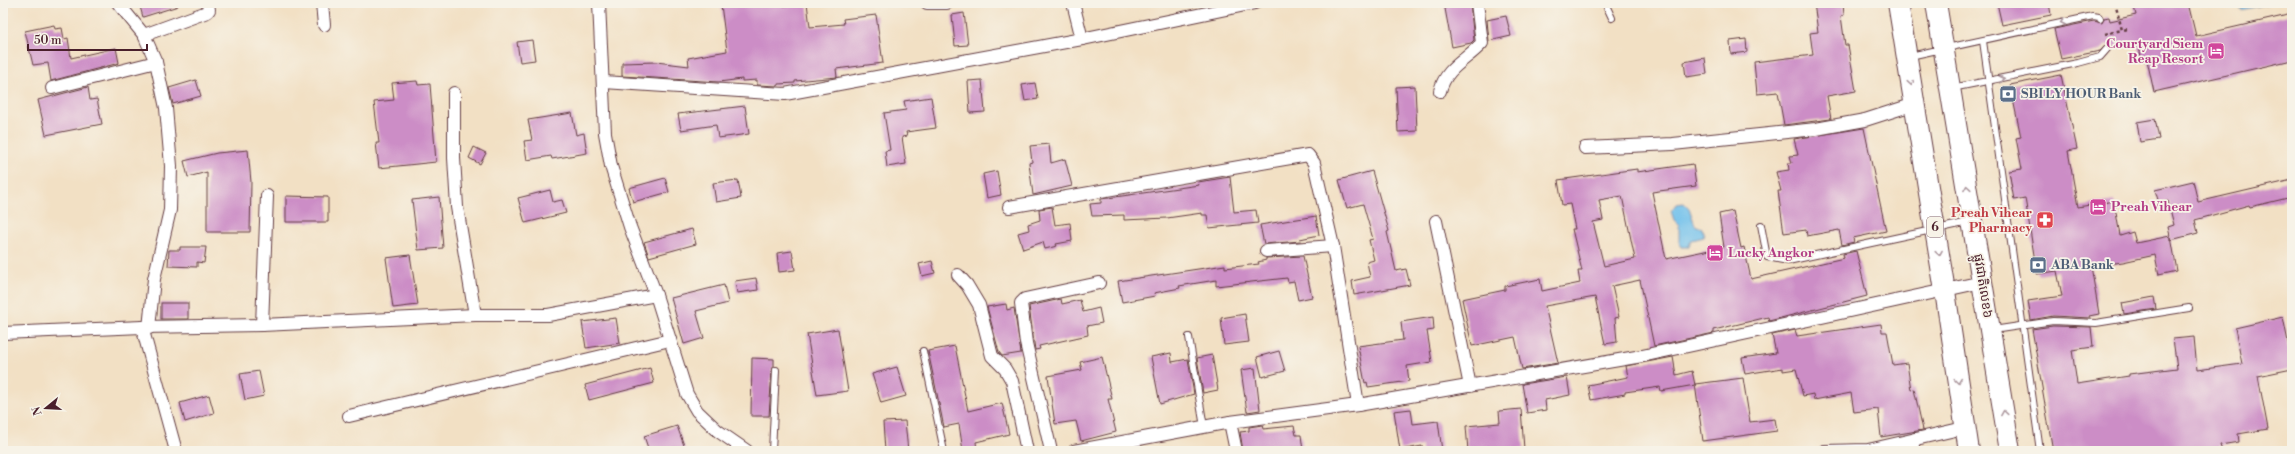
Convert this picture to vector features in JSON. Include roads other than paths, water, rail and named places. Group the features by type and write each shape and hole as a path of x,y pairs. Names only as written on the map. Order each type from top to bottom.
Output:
{"main road":[{"name":"6","path":"1898,3 1936,230 1964,428 1969,451"},
{"name":"ផ្លូវជាតិលេខ៦","path":"1936,3 2010,451"}],"street":[{"path":"118,3 144,35 156,62 166,108 171,166 170,210 154,279 146,327 176,451"},
{"path":"144,35 207,12 209,10 208,3"},
{"path":"322,3 324,25"},
{"path":"599,3 604,82 603,106 611,166 630,227 656,295 680,379 697,411 718,431 747,451"},
{"path":"927,3 947,3"},
{"path":"1073,3 1082,39"},
{"path":"604,82 785,94 1082,39 1255,3"},
{"path":"1440,91 1442,81 1448,72 1482,43 1477,3"},
{"path":"52,88 156,62"},
{"path":"454,93 454,158 457,207 475,315"},
{"path":"1585,148 1673,144 1816,129 1865,120 1915,104"},
{"path":"1010,207 1295,156 1308,155 1314,163 1333,246 1358,405"},
{"path":"262,325 267,196"},
{"path":"1436,221 1470,386"},
{"path":"1266,251 1333,246"},
{"path":"958,275 967,285 979,305 992,356 1005,369 1012,381 1027,451"},
{"path":"1074,451 1230,422 1358,405 1642,356 1982,282"},
{"path":"1051,451 1026,343 1021,303 1025,299 1099,283"},
{"path":"3,333 146,327 262,325 475,315 548,315 656,295"},
{"path":"349,416 670,340"},
{"path":"1230,422 1236,451"},
{"path":"1824,451 1868,450 1964,428"},
{"path":"1907,451 1912,447 1915,439"}],"lane":[{"path":"1605,3 1612,18"},
{"path":"1907,57 2093,16 2099,17 2100,19"},
{"path":"1983,41 2040,451"},
{"path":"1950,88 1989,82 2100,57 2106,49"},
{"path":"1760,225 1767,257 1788,261 1972,221"},
{"path":"1990,330 2053,320 2096,323 2189,308"},
{"path":"1189,337 1204,427"},
{"path":"924,351 944,451"},
{"path":"772,451 776,370"}],"water":[{"path":"2240,3 2270,3 2241,10"},
{"path":"1684,203 1689,208 1695,225 1702,228 1704,237 1692,240 1688,247 1682,247 1679,242 1679,225 1674,220 1671,211 1676,204"}],"place":[{"name":"Courtyard Siem Reap Resort","path":"2216,51"},
{"name":"SBI LY HOUR Bank","path":"2008,94"},
{"name":"Preah Vihear","path":"2098,207"},
{"name":"Preah Vihear Pharmacy","path":"2045,220"},
{"name":"Lucky Angkor","path":"1715,253"},
{"name":"ABA Bank","path":"2038,265"}]}
